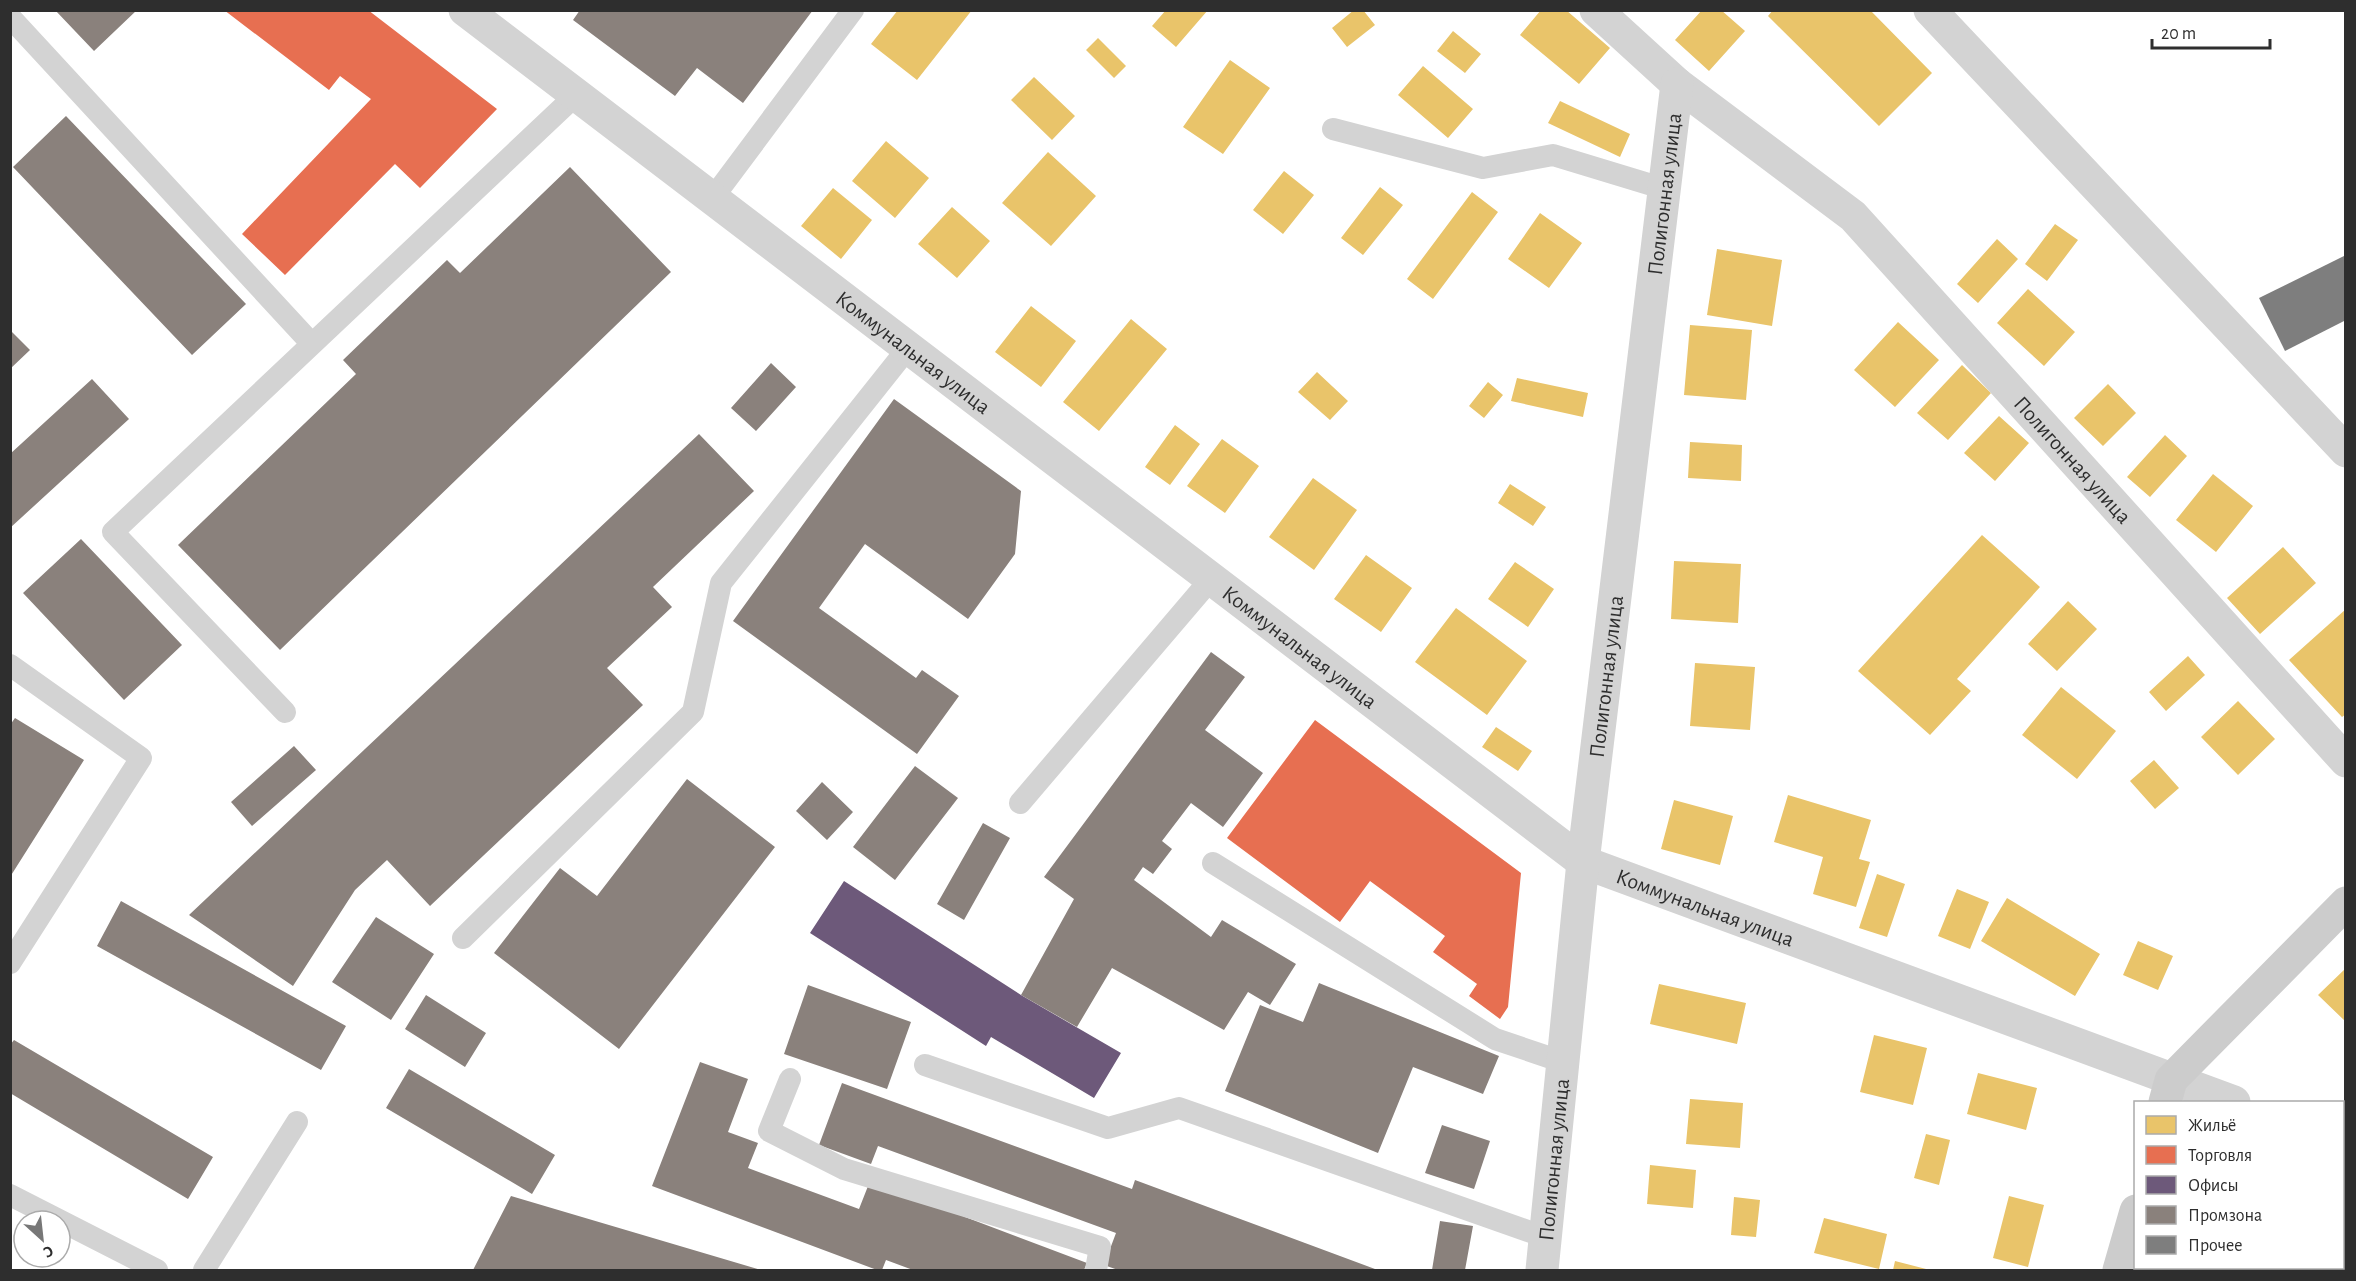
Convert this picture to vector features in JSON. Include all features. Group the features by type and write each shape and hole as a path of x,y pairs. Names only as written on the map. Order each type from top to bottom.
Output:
{"main road":[{"path":"2168,1091 2346,903"},
{"path":"2120,1270 2134,1218"}],"street":[{"name":"Коммунальная улица","path":"465,10 1582,862 2168,1091 2228,1101"},
{"name":"Полигонная улица","path":"1596,10 1677,84 1853,216 2346,761"},
{"path":"1930,10 2346,451"},
{"name":"Полигонная улица","path":"1542,1270 1582,862 1677,84"}],"lane":[{"path":"712,199 853,10"},
{"path":"10,17 312,344"},
{"path":"285,712 113,532 576,95"},
{"path":"1333,129 1483,168 1553,155 1665,189"},
{"path":"463,938 693,712 721,583 908,348"},
{"path":"1020,803 1211,579"},
{"path":"10,665 141,758 10,963"},
{"path":"1213,863 1495,1039 1563,1062"},
{"path":"925,1065 1108,1128 1179,1108 1545,1237"},
{"path":"790,1079 769,1131 844,1168 1100,1247 1096,1270"},
{"path":"204,1270 297,1122"},
{"path":"10,1195 157,1270"}],"building: Жильё":[{"path":"898,10 972,10 917,80 871,44"},
{"path":"1166,10 1208,10 1176,47 1152,26"},
{"path":"1354,10 1363,10 1375,25 1347,47 1332,28"},
{"path":"1541,10 1566,10 1610,48 1579,84 1520,35"},
{"path":"1702,10 1721,10 1745,31 1709,71 1675,40"},
{"path":"1773,10 1870,10 1932,73 1879,126 1768,16"},
{"path":"1453,31 1481,54 1465,73 1437,51"},
{"path":"1098,38 1126,66 1114,78 1086,50"},
{"path":"1230,60 1270,88 1223,154 1183,127"},
{"path":"1423,66 1473,109 1448,138 1398,95"},
{"path":"1034,77 1075,116 1052,140 1011,100"},
{"path":"1560,101 1630,134 1620,157 1548,123"},
{"path":"886,141 929,178 895,218 852,181"},
{"path":"1048,152 1096,196 1051,246 1002,203"},
{"path":"1284,171 1314,195 1283,234 1253,210"},
{"path":"1380,187 1403,205 1363,255 1341,238"},
{"path":"833,188 872,220 841,259 801,226"},
{"path":"1472,192 1498,212 1433,299 1407,279"},
{"path":"952,207 990,241 957,278 918,244"},
{"path":"1540,213 1582,243 1549,288 1508,259"},
{"path":"2055,224 2078,240 2047,281 2025,264"},
{"path":"1997,239 2018,259 1978,303 1957,284"},
{"path":"1717,249 1782,260 1772,326 1707,315"},
{"path":"2028,289 2075,332 2044,366 1997,323"},
{"path":"1031,306 1076,341 1041,387 995,352"},
{"path":"1131,319 1167,349 1099,431 1063,402"},
{"path":"1898,322 1939,360 1895,407 1854,370"},
{"path":"1690,325 1752,330 1746,400 1684,395"},
{"path":"1962,365 1991,393 1948,440 1917,413"},
{"path":"1317,372 1348,401 1330,420 1298,392"},
{"path":"1517,378 1588,393 1583,417 1511,401"},
{"path":"1488,382 1503,395 1484,418 1469,406"},
{"path":"2108,384 2136,413 2103,446 2074,418"},
{"path":"1999,416 2029,443 1995,481 1964,453"},
{"path":"1175,425 1200,444 1170,485 1145,467"},
{"path":"2165,435 2187,456 2150,497 2127,477"},
{"path":"1222,439 1259,466 1225,513 1187,486"},
{"path":"1690,442 1742,445 1741,481 1688,478"},
{"path":"2213,474 2253,506 2216,552 2176,520"},
{"path":"1313,478 1357,510 1314,570 1269,537"},
{"path":"1510,484 1546,507 1533,526 1498,503"},
{"path":"1982,535 2040,587 1957,679 1971,691 1930,735 1858,671"},
{"path":"2283,547 2316,583 2260,634 2227,598"},
{"path":"1366,555 1412,588 1381,632 1334,599"},
{"path":"1674,561 1741,564 1738,623 1671,619"},
{"path":"1515,562 1554,589 1528,627 1488,599"},
{"path":"2068,601 2097,629 2057,671 2028,644"},
{"path":"1456,608 1527,661 1487,715 1415,662"},
{"path":"2346,609 2346,714 2342,717 2289,660"},
{"path":"2188,656 2205,675 2166,711 2149,692"},
{"path":"1695,663 1755,667 1750,730 1690,726"},
{"path":"2061,687 2116,731 2077,779 2022,735"},
{"path":"2238,701 2275,739 2238,775 2201,737"},
{"path":"1496,727 1532,751 1518,771 1482,747"},
{"path":"2154,760 2179,788 2155,809 2130,781"},
{"path":"1788,795 1871,820 1859,859 1870,862 1856,907 1813,894 1823,857 1774,842"},
{"path":"1674,800 1733,816 1720,865 1661,849"},
{"path":"1877,874 1905,884 1887,937 1859,928"},
{"path":"1957,889 1989,902 1970,949 1938,936"},
{"path":"2007,898 2100,954 2075,996 1981,941"},
{"path":"2138,941 2173,956 2158,990 2123,975"},
{"path":"2346,968 2346,1022 2318,995"},
{"path":"1659,984 1746,1003 1737,1044 1650,1024"},
{"path":"1874,1035 1927,1048 1913,1105 1860,1092"},
{"path":"1978,1073 2037,1088 2026,1130 1967,1114"},
{"path":"1690,1099 1743,1103 1740,1148 1686,1144"},
{"path":"1926,1134 1950,1140 1939,1185 1914,1178"},
{"path":"1650,1165 1696,1170 1693,1208 1647,1204"},
{"path":"2009,1196 2044,1205 2028,1267 1993,1258"},
{"path":"1734,1197 1760,1200 1756,1237 1731,1235"},
{"path":"1824,1218 1887,1234 1879,1269 1814,1253"},
{"path":"2344,1220 2346,1221 2344,1257"},
{"path":"1895,1261 1930,1270 1893,1270"},
{"path":"2228,1269 2260,1269 2259,1270"}],"building: Торговля":[{"path":"224,10 368,10 497,109 420,188 395,164 285,275 242,234 371,99 340,76 329,90"},
{"path":"1315,720 1521,873 1508,1007 1500,1019 1469,996 1477,984 1433,952 1445,936 1370,881 1340,922 1227,838"}],"building: Офисы":[{"path":"844,881 1021,995 1121,1053 1094,1098 991,1037 986,1046 810,933"}],"building: Промзона":[{"path":"55,10 137,10 94,51"},
{"path":"580,10 813,10 743,103 697,68 675,96 573,20"},
{"path":"66,116 246,304 192,355 13,167"},
{"path":"570,167 671,272 280,650 178,545 356,374 343,360 447,260 460,273"},
{"path":"10,330 30,350 10,369"},
{"path":"771,363 796,387 756,431 731,408"},
{"path":"92,379 129,419 10,528 10,454"},
{"path":"894,399 1021,491 1015,554 968,619 865,544 819,608 916,678 922,670 959,696 917,754 733,621"},
{"path":"699,434 754,491 653,587 672,607 607,668 643,705 430,906 387,860 355,890 293,986 189,915"},
{"path":"81,539 182,645 124,700 23,593"},
{"path":"1211,652 1245,677 1205,730 1263,773 1223,827 1191,803 1162,841 1172,849 1153,874 1143,867 1134,880 1211,937 1222,920 1296,964 1270,1005 1248,992 1224,1030 1112,968 1077,1027 1021,995 1074,899 1044,877"},
{"path":"15,718 84,760 10,877 10,725"},
{"path":"294,746 316,770 252,826 231,802"},
{"path":"915,766 958,798 895,880 853,847"},
{"path":"687,779 775,847 619,1049 494,953 560,868 597,896"},
{"path":"822,782 853,812 827,840 796,811"},
{"path":"983,823 1010,838 964,920 937,904"},
{"path":"121,901 346,1026 321,1070 97,946"},
{"path":"376,917 434,954 391,1020 332,982"},
{"path":"1319,983 1499,1056 1483,1094 1413,1067 1378,1153 1225,1091 1260,1005 1303,1022"},
{"path":"808,985 911,1022 887,1089 784,1054"},
{"path":"426,995 486,1033 465,1067 405,1029"},
{"path":"14,1040 213,1157 188,1199 10,1093 10,1045"},
{"path":"700,1062 748,1079 728,1132 758,1143 748,1168 859,1209 870,1181 1087,1263 1084,1270 913,1270 886,1260 882,1270 877,1270 652,1186"},
{"path":"409,1069 555,1155 532,1194 386,1108"},
{"path":"842,1083 1132,1189 1135,1180 1375,1269 1118,1270 1104,1265 1116,1233 878,1146 871,1164 819,1145"},
{"path":"1442,1125 1490,1141 1474,1189 1425,1173"},
{"path":"511,1196 761,1270 473,1270"},
{"path":"1440,1221 1473,1226 1465,1270 1432,1270"}],"building: Прочее":[{"path":"2346,255 2346,320 2285,351 2259,298"}]}
